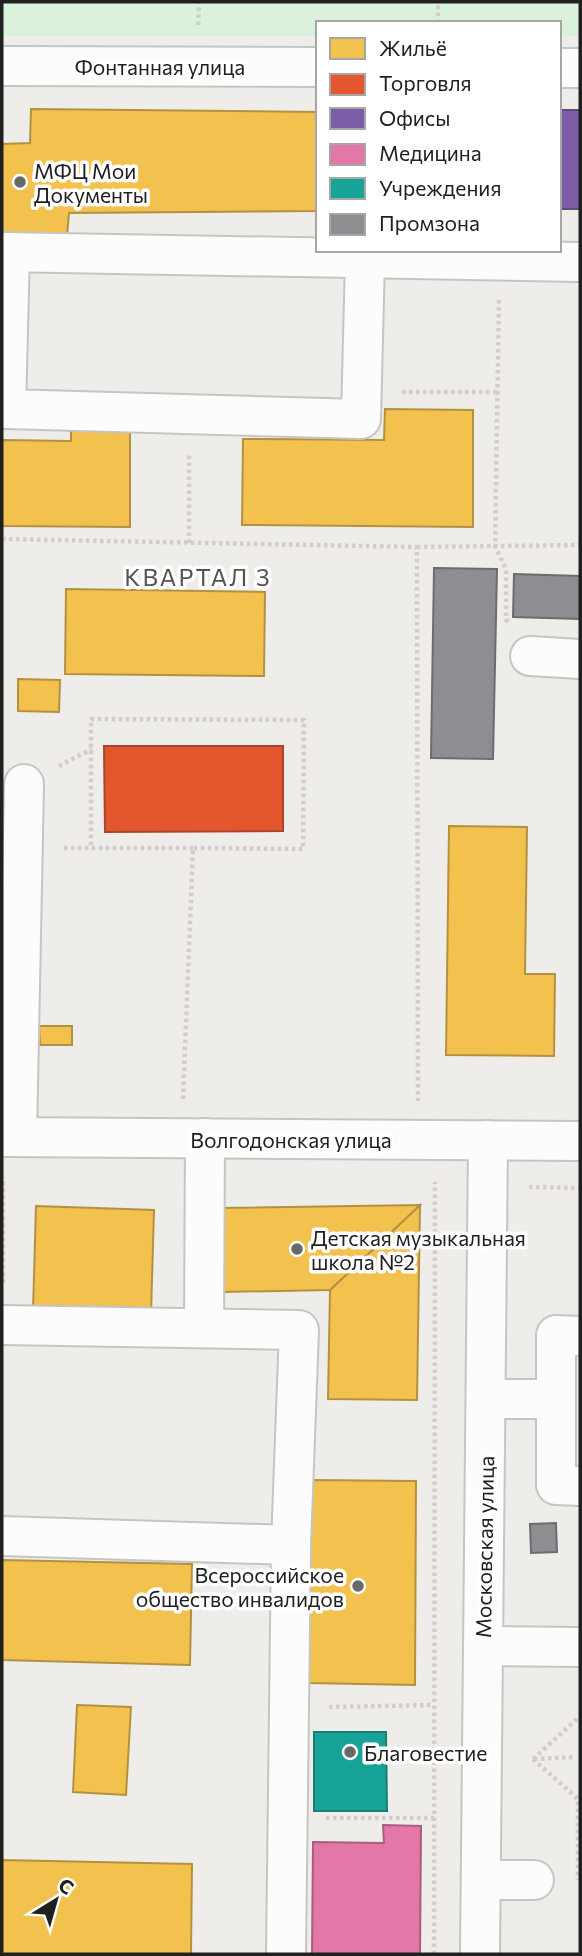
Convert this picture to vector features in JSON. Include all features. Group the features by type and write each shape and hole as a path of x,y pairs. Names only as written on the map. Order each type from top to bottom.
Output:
{"street":[{"name":"Фонтанная улица","path":"2,66 316,67"},
{"path":"561,68 580,68"},
{"path":"365,258 361,419 6,409 6,252 365,258 434,255 499,261 580,262"},
{"path":"524,641 580,659"},
{"path":"8,1148 24,784"},
{"path":"194,1138 204,1328"},
{"name":"Волгодонская улица","path":"8,1148 194,1138 580,1141"},
{"name":"Московская улица","path":"480,1954 488,1140"},
{"path":"2,1325 299,1330 291,1545 286,1954"},
{"path":"580,1336 556,1335 556,1485 580,1486"},
{"path":"486,1399 556,1399"},
{"path":"2,1536 291,1545"},
{"path":"483,1646 580,1647"},
{"path":"481,1880 534,1880"}],"path":[{"path":"438,2 438,21"},
{"path":"499,261 495,546 506,569 506,620 524,641"},
{"path":"362,392 499,392"},
{"path":"188,542 190,414"},
{"path":"2,539 417,547 580,545"},
{"path":"417,547 418,1107"},
{"path":"91,719 303,720 303,849 193,848 91,848 91,719"},
{"path":"193,848 194,1138"},
{"path":"2,1325 8,1148"},
{"path":"434,1954 435,1181"},
{"path":"289,1708 433,1705"},
{"path":"533,1759 577,1718"},
{"path":"533,1759 574,1758"},
{"path":"533,1759 578,1800 578,1880"},
{"path":"288,1817 434,1818"}],"green space":[{"path":"2,2 580,2 580,36 561,36 561,21 316,21 316,36 2,36"}],"building: Жильё":[{"path":"31,109 316,112 316,211 69,213 67,236 2,238 2,144 30,143"},
{"path":"385,409 473,410 473,527 242,525 243,439 384,440"},
{"path":"71,431 130,431 130,527 2,526 2,440 71,441"},
{"path":"66,589 265,592 264,676 65,674"},
{"path":"18,679 60,680 59,712 18,711"},
{"path":"449,826 527,827 525,974 555,974 554,1056 446,1055"},
{"path":"39,1026 72,1026 72,1045 40,1045"},
{"path":"420,1205 417,1400 328,1399 330,1290"},
{"name":"Детская музыкальная школа №2","path":"420,1205 330,1290 222,1292 220,1208"},
{"path":"36,1206 154,1210 151,1314 33,1310"},
{"path":"310,1480 416,1481 415,1685 308,1683"},
{"path":"2,1560 192,1564 190,1665 2,1660"},
{"path":"77,1705 131,1707 126,1795 73,1792"},
{"path":"2,1860 192,1864 191,1954 2,1954"}],"building: Торговля":[{"path":"104,746 283,746 283,831 105,832"}],"building: Офисы":[{"path":"561,110 580,110 580,209 561,209"}],"building: Медицина":[{"path":"383,1825 421,1826 420,1954 312,1954 313,1842 384,1843"}],"building: Учреждения":[{"name":"Благовестие","path":"314,1732 386,1732 387,1811 314,1811"}],"building: Промзона":[{"path":"434,568 497,569 493,759 431,758"},
{"path":"514,574 580,576 580,619 513,617"},
{"path":"556,1523 557,1552 531,1553 530,1524"}],"place":[{"name":"МФЦ Мои Документы","path":"20,182"},
{"name":"Детская музыкальная школа №2","path":"297,1249"},
{"name":"Всероссийское общество инвалидов","path":"358,1586"},
{"name":"Благовестие","path":"350,1752"}],"district":[{"name":"КВАРТАЛ 3","path":"198,576"}]}
